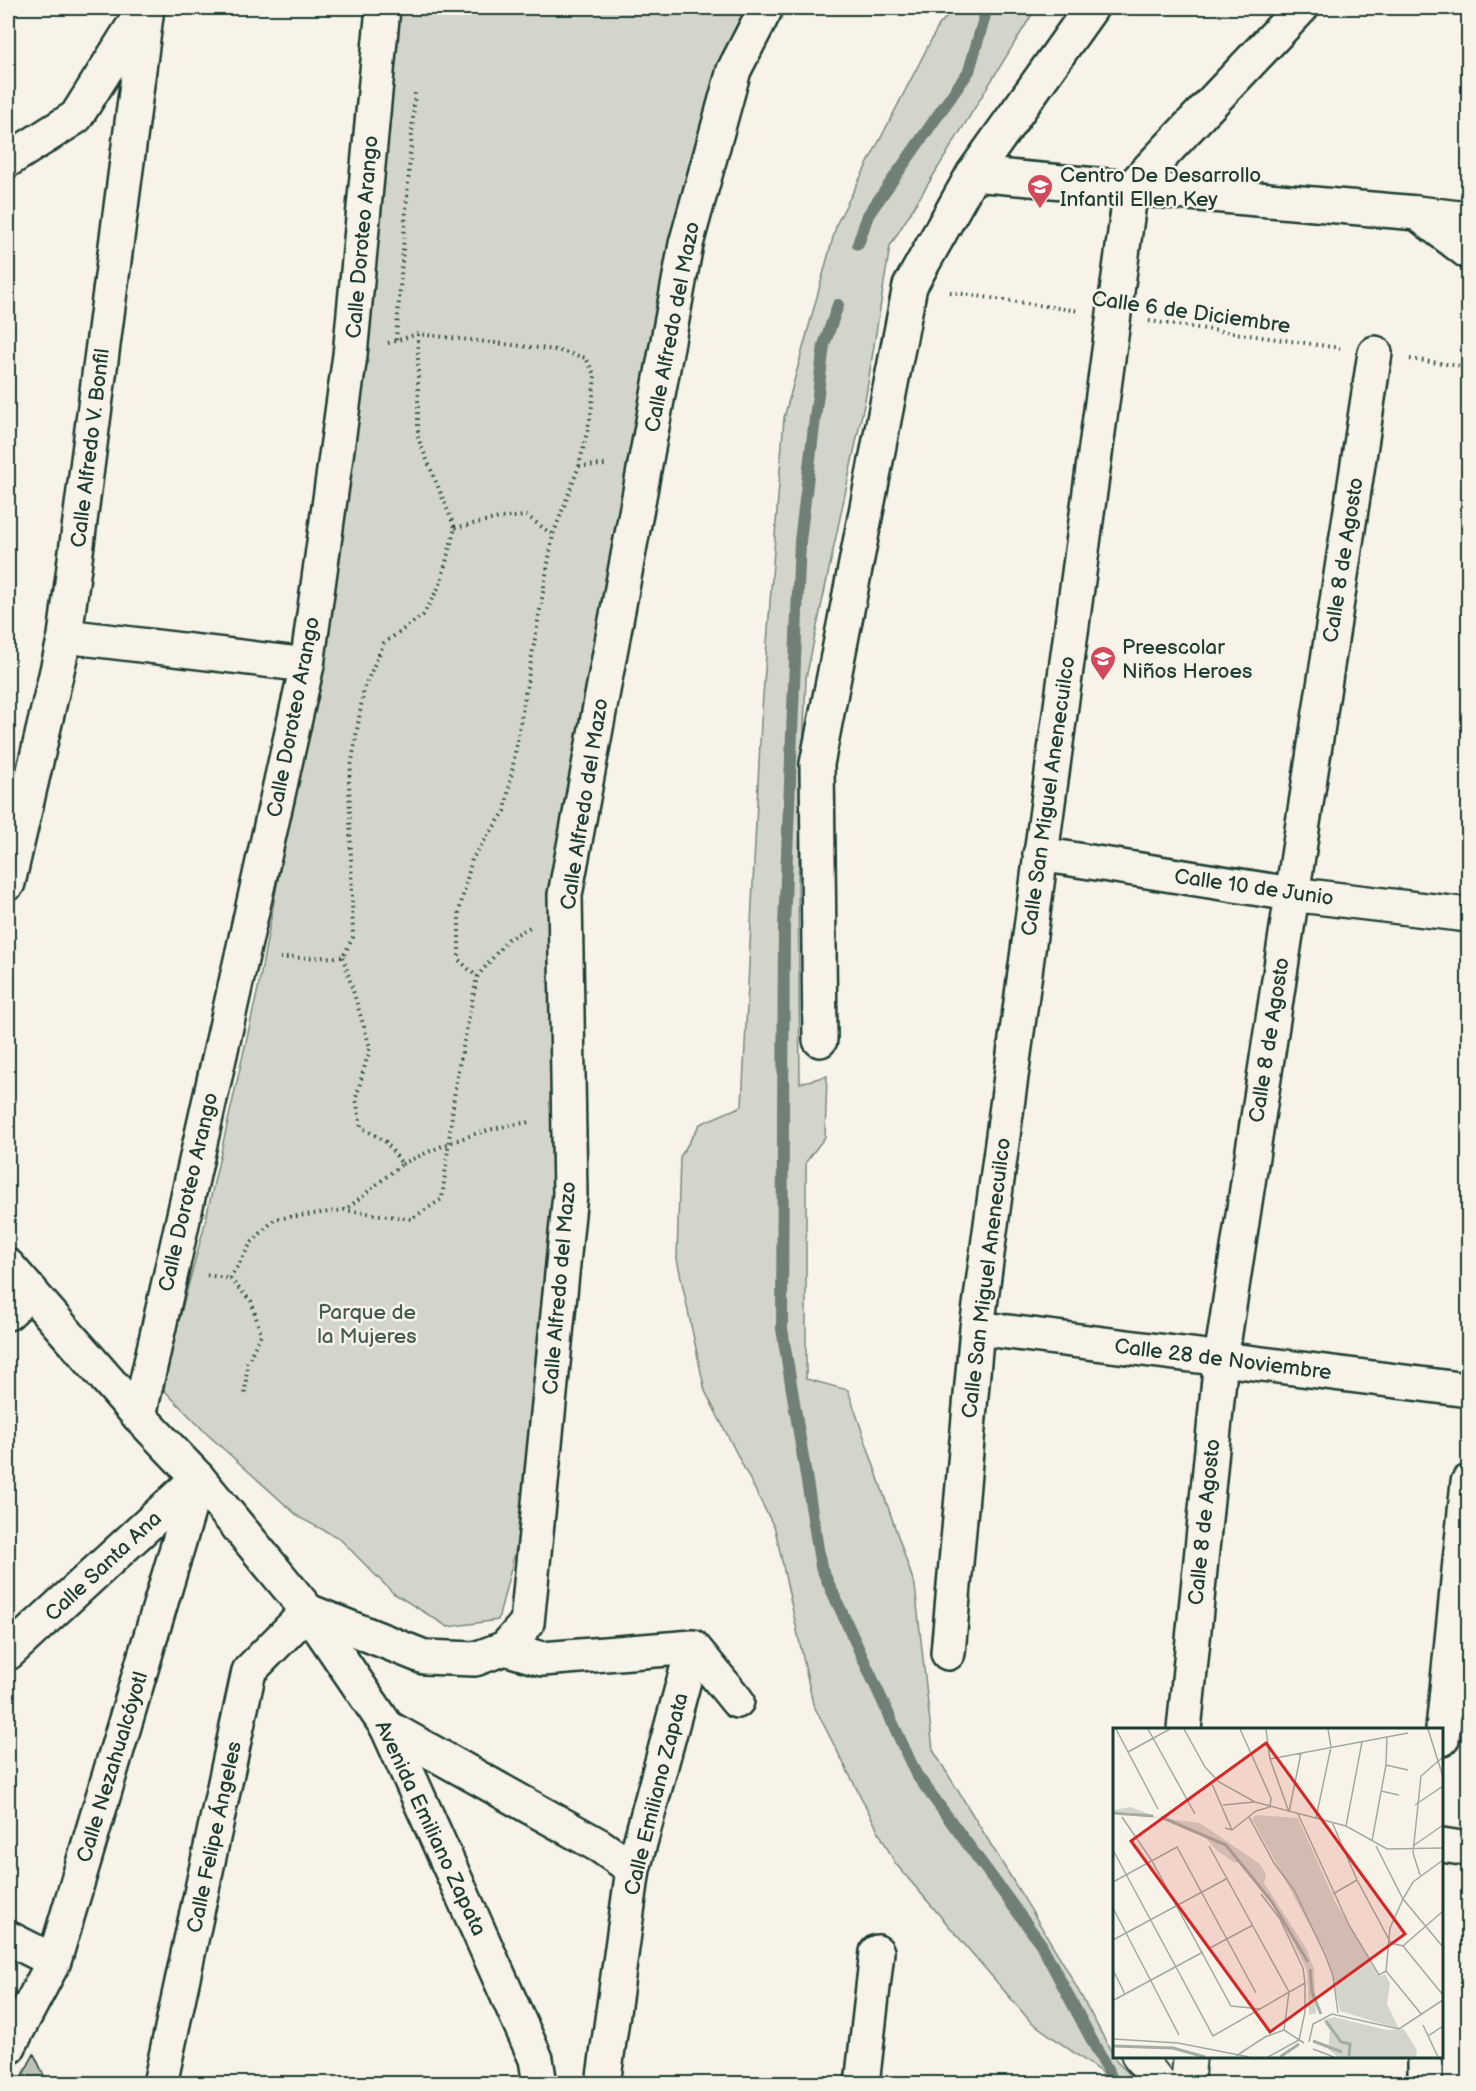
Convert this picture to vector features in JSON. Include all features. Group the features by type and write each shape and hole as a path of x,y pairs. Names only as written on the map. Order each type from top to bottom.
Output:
{"street":[{"path":"8,160 76,117 146,8"},
{"name":"Calle Alfredo V. Bonfil","path":"8,883 65,636 146,8"},
{"name":"Calle Doroteo Arango","path":"139,1416 307,665 350,355 383,8"},
{"name":"Calle Alfredo del Mazo","path":"505,1648 526,1623 570,1194 565,895 686,244 734,70 766,8"},
{"path":"820,1040 817,764 910,286 973,174 1091,8"},
{"path":"1131,188 1301,8"},
{"path":"973,174 1468,219"},
{"name":"Calle San Miguel Anenecuilco","path":"948,1653 977,1328 1131,188"},
{"path":"1418,213 1468,252"},
{"name":"Calle 8 de Agosto","path":"1184,1728 1221,1359 1375,353"},
{"path":"65,636 307,665"},
{"name":"Calle 10 de Junio","path":"1040,854 1291,894 1468,915"},
{"name":"Avenida Emiliano Zapata","path":"8,1266 19,1302 139,1416 198,1478 308,1611 387,1727 536,2059 540,2084"},
{"name":"Calle 28 de Noviembre","path":"977,1328 1468,1390"},
{"name":"Calle Santa Ana","path":"8,1653 198,1478"},
{"name":"Calle Nezahualcóyotl","path":"8,2048 54,1961 198,1478"},
{"path":"1443,1729 1468,1482"},
{"path":"308,1611 424,1657 475,1659 505,1648 542,1659 693,1647 737,1701"},
{"name":"Calle Felipe Ángeles","path":"160,2084 249,1671 308,1611"},
{"name":"Calle Emiliano Zapata","path":"603,2084 633,1869 693,1647"},
{"path":"387,1727 600,1846 633,1869"},
{"path":"1443,1845 1468,1849"},
{"path":"8,1938 54,1961"},
{"path":"862,2084 877,1952"},
{"path":"1140,2058 1160,2084"},
{"path":"1187,2084 1190,2058"},
{"path":"1425,2058 1425,2084"}],"path":[{"path":"396,340 415,91"},
{"name":"Calle 6 de Diciembre","path":"910,286 1468,367"},
{"path":"350,355 418,334 556,350 586,358 595,376 591,415 579,466 553,535 505,811 472,859 459,912 459,960 477,977"},
{"path":"402,1164 386,1142 361,1127 356,1098 370,1047 343,957 353,937 350,778 364,688 384,644 423,615 440,585 454,528 418,438 418,334"},
{"path":"579,466 617,464"},
{"path":"454,528 499,518 527,516 553,535"},
{"path":"230,1279 251,1244 275,1219 344,1210 411,1219 442,1199 456,1081 477,977 508,939 525,931 565,895"},
{"path":"240,960 343,957"},
{"path":"344,1210 402,1164 449,1141 506,1125 530,1122 542,1121 568,1128"},
{"path":"171,1268 230,1279 251,1301 261,1334 247,1363 245,1396"}],"green space":[{"name":"Parque de la Mujeres","path":"392,8 754,8 602,660 529,1496 498,1620 448,1627 393,1593 339,1538 300,1518 207,1434 161,1387 204,1227 258,989 330,597 364,382"},
{"path":"955,8 1036,8 890,246 866,395 806,678 798,882 800,1083 827,1076 825,1137 806,1162 806,1379 848,1390 915,1586 933,1750 1064,1964 1113,2058 1139,2083 1116,2083 1030,2021 895,1863 813,1704 775,1529 705,1391 677,1259 680,1157 700,1124 742,1106 761,722 784,418 837,223 939,25"}],"building":[{"path":"34,2054 48,2084 18,2084"}],"waterway":[{"path":"858,244 868,215 969,71 987,8"},
{"path":"838,305 824,345 800,541 784,926 782,1329 821,1567 916,1774 1041,1944 1115,2084"}],"place":[{"name":"Centro De Desarrollo Infantil Ellen Key","path":"1040,210"},
{"name":"Preescolar Niños Heroes","path":"1103,682"}]}
